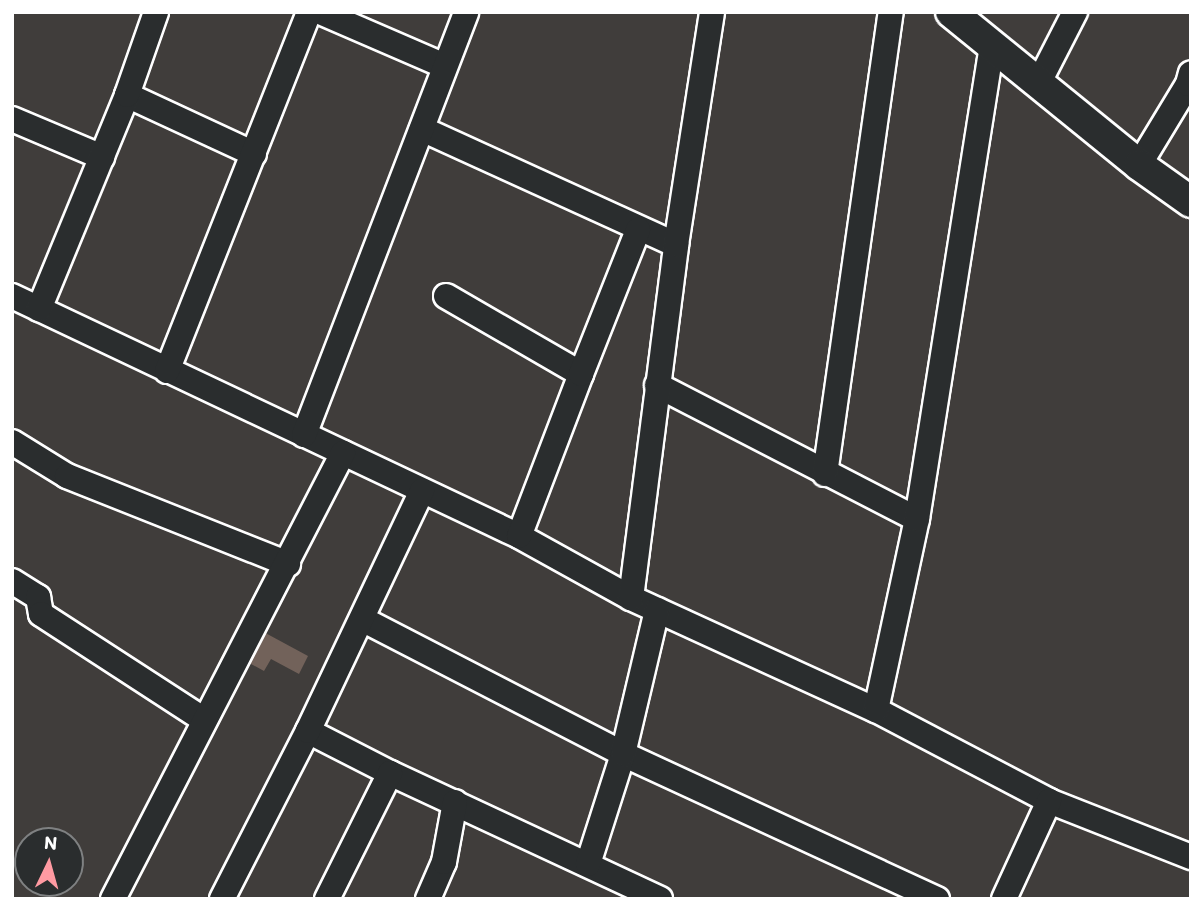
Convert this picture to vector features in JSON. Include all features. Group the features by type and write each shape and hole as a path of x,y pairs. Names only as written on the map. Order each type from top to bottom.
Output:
{"main road":[{"path":"951,12 1139,165 1191,202"}],"street":[{"path":"39,309 127,95 156,12"},
{"path":"167,370 309,12"},
{"path":"320,12 445,66"},
{"path":"304,435 466,12"},
{"path":"631,598 676,245 712,12"},
{"path":"825,474 891,12"},
{"path":"1039,82 1075,12"},
{"path":"876,710 917,519 992,44"},
{"path":"1139,165 1188,84 1191,73"},
{"path":"127,95 254,154"},
{"path":"12,120 102,157"},
{"path":"422,129 638,230 676,245"},
{"path":"519,536 638,230"},
{"path":"12,296 519,536 631,598 876,710 1049,801 1191,856"},
{"path":"446,296 581,374"},
{"path":"657,385 825,474 917,519"},
{"path":"12,442 67,476 288,564"},
{"path":"113,899 204,720 288,564 342,453"},
{"path":"222,899 308,731 422,491"},
{"path":"12,581 38,597 41,614 204,720"},
{"path":"588,864 623,754 657,610"},
{"path":"362,619 623,754 937,899"},
{"path":"308,731 390,773 660,899"},
{"path":"327,899 390,773"},
{"path":"1004,899 1049,801"},
{"path":"428,899 444,862 455,802"}],"building":[{"path":"258,629 308,656 299,674 271,659 264,671 242,659"}]}
